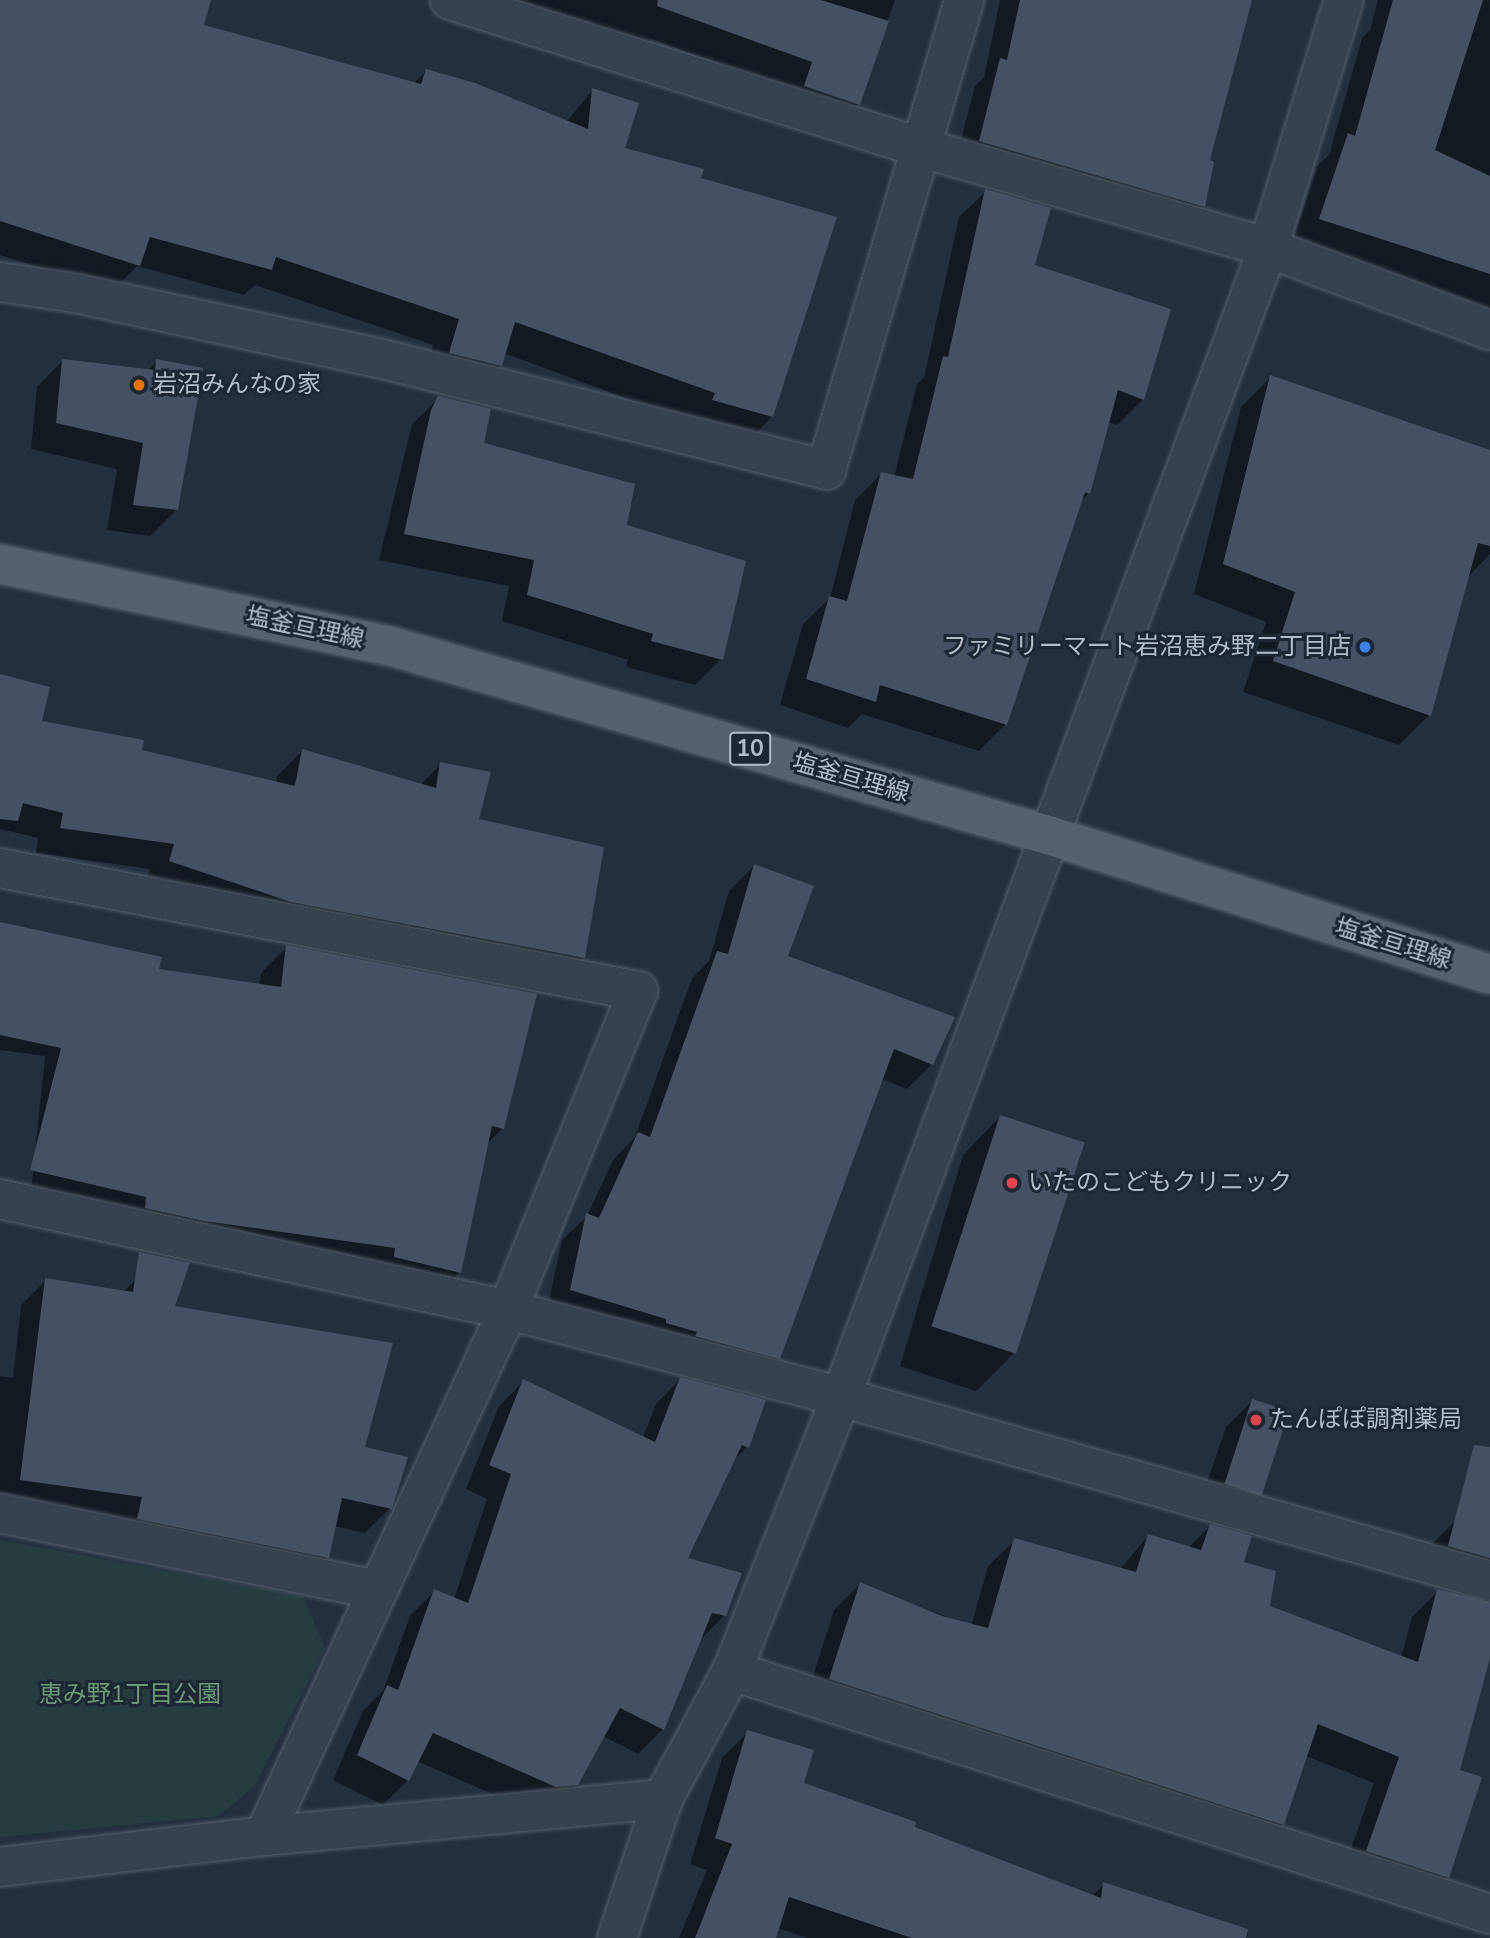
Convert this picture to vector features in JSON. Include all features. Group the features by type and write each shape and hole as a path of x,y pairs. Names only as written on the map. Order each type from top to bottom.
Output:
{"main road":[{"name":"塩釜亘理線","path":"0,564 390,646 1048,835 1490,974"}],"street":[{"path":"450,0 919,147 1268,248 1490,330"},
{"path":"0,282 75,293 382,359 826,470 964,0"},
{"path":"617,1938 663,1799 732,1671 841,1397 1268,248 1343,0"},
{"path":"0,868 638,991 508,1310 264,1836"},
{"path":"0,1199 508,1310 841,1397 1490,1581"},
{"path":"0,1513 378,1590"},
{"path":"732,1671 1490,1914"},
{"path":"0,1867 264,1836 663,1799"}],"green space":[{"name":"恵み野1丁目公園","path":"0,1540 304,1596 325,1649 255,1785 219,1816 0,1837"}],"building":[{"path":"0,0 211,0 204,25 421,84 426,69 475,83 588,129 592,88 639,103 625,148 704,169 701,178 837,217 773,417 712,400 715,393 515,322 502,366 449,353 459,319 276,257 272,270 150,237 140,266 0,221"},
{"path":"658,0 821,0 889,21 860,105 804,86 812,62 657,6"},
{"path":"1020,0 1252,0 1210,160 1214,162 1205,207 979,141 1000,58 1007,60"},
{"path":"1393,0 1483,0 1435,150 1490,176 1490,274 1319,219 1348,133 1355,136"},
{"path":"985,189 1051,208 1035,265 1171,309 1144,400 1118,390 1090,494 1085,492 1007,725 880,685 876,702 806,679 829,596 847,601 881,472 913,479 943,356 948,357"},
{"path":"62,359 155,370 156,359 203,368 178,510 133,505 143,443 56,423"},
{"path":"1270,375 1490,450 1490,546 1478,543 1431,716 1273,661 1295,592 1223,564"},
{"path":"438,396 491,409 484,443 635,484 627,525 746,561 723,660 651,641 653,634 527,595 534,560 404,534 431,410"},
{"path":"0,674 50,687 42,721 144,740 142,750 295,786 302,749 436,788 440,762 491,772 479,819 604,847 585,958 291,902 169,861 174,844 60,828 63,813 23,803 18,821 0,819"},
{"path":"754,864 814,886 788,956 955,1017 933,1065 894,1049 780,1359 695,1336 697,1332 666,1323 666,1319 570,1290 586,1213 599,1218 638,1132 650,1137 717,951 728,954"},
{"path":"0,922 162,957 159,969 281,987 286,945 537,994 504,1129 492,1126 461,1273 394,1257 395,1248 204,1221 145,1208 146,1197 30,1170 61,1048 0,1035"},
{"path":"1000,1115 1085,1143 1016,1354 931,1326"},
{"path":"139,1252 190,1263 175,1306 393,1343 365,1447 408,1457 392,1509 342,1498 329,1558 137,1519 142,1497 20,1480 45,1278 133,1292"},
{"path":"680,1377 766,1400 749,1448 742,1445 688,1558 742,1573 726,1616 712,1613 664,1730 620,1708 578,1785 556,1787 433,1733 409,1781 357,1755 387,1685 398,1690 434,1589 468,1603 511,1474 489,1465 523,1379 655,1442"},
{"path":"1252,1399 1289,1411 1262,1496 1224,1484"},
{"path":"1474,1445 1490,1447 1490,1558 1448,1546"},
{"path":"1210,1524 1252,1536 1244,1562 1276,1571 1270,1606 1418,1662 1437,1589 1490,1602 1490,1658 1460,1770 1482,1777 1449,1878 1366,1851 1399,1757 1318,1724 1284,1825 829,1679 860,1582 942,1616 988,1628 1014,1538 1136,1572 1148,1534 1201,1550"},
{"path":"747,1730 814,1750 804,1783 916,1822 915,1827 1101,1898 1103,1882 1248,1929 1246,1938 912,1938 789,1897 776,1938 695,1938 732,1844 715,1838"}],"place":[{"name":"岩沼みんなの家","path":"139,385"},
{"name":"ファミリーマート岩沼恵み野二丁目店","path":"1365,647"},
{"name":"いたのこどもクリニック","path":"1012,1183"},
{"name":"たんぽぽ調剤薬局","path":"1256,1420"}]}
